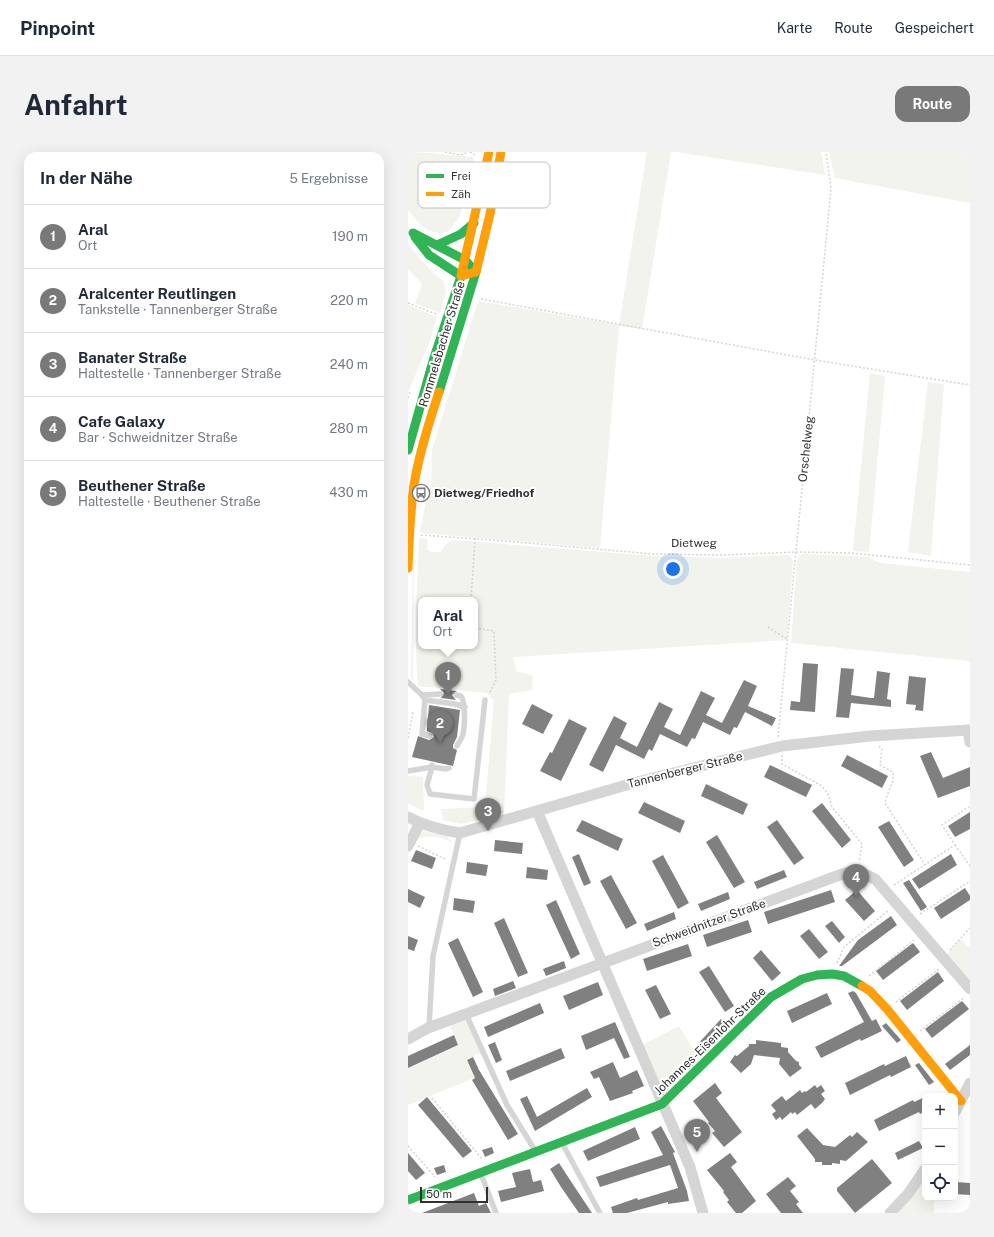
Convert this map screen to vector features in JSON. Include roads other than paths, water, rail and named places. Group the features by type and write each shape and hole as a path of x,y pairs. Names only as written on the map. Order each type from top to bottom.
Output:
{"main road":[{"name":"Rommelsbacher Straße","path":"487,162 489,152"},
{"name":"Rommelsbacher Straße","path":"499,162 501,152"},
{"name":"Rommelsbacher Straße","path":"408,450 433,361 461,276 477,208"},
{"name":"Rommelsbacher Straße","path":"408,568 408,548 411,537 417,472 435,405 469,298 491,208"},
{"path":"437,245 460,234 474,223"},
{"path":"410,230 465,260 476,272 461,276 430,256 422,248 410,230"},
{"name":"Johannes-Eisenlohr-Straße","path":"408,1200 444,1188 662,1104 771,998 802,979 818,975 832,974 859,983 870,991 887,1009 961,1101"}],"street":[{"name":"Tannenberger Straße","path":"408,817 441,830 460,833 637,782 780,746 870,736 969,730"},
{"path":"969,730 970,742"},
{"path":"537,811 601,963 690,1167 703,1213"},
{"path":"412,844 420,823"},
{"name":"Schweidnitzer Straße","path":"408,1039 428,1028 845,873 857,872 867,874 876,880 970,990"},
{"path":"958,1106 970,1083"},
{"path":"890,1213 908,1194 922,1173"}],"lane":[{"path":"408,682 423,698 465,707"},
{"path":"423,698 440,694"},
{"path":"456,695 461,696 465,707 462,737 457,746"},
{"path":"423,698 422,734 430,736"},
{"path":"432,765 427,785 430,794 474,799 485,700"},
{"path":"408,771 432,765 446,769 450,768"},
{"path":"428,1028 433,956 460,833"},
{"path":"466,1014 507,1104 536,1152"},
{"path":"562,1143 600,1213"},
{"path":"480,1174 496,1213"}],"place":[{"name":"Dietweg/Friedhof","path":"421,493"},
{"name":"Aral","path":"448,695"},
{"name":"Aralcenter Reutlingen","path":"440,743"},
{"name":"Banater Straße","path":"488,831"},
{"name":"Cafe Galaxy","path":"856,897"},
{"name":"Beuthener Straße","path":"697,1152"}]}
